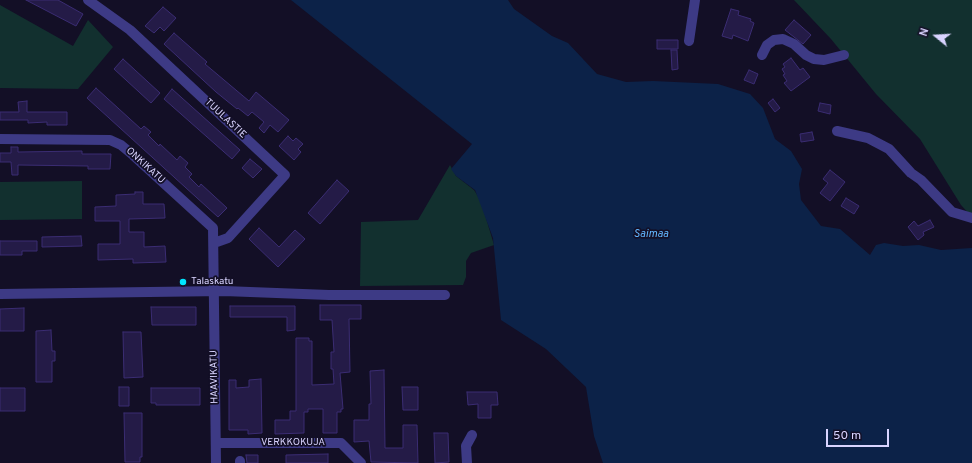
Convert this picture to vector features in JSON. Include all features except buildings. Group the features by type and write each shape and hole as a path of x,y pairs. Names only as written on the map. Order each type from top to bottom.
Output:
{"street":[{"name":"TUULASTIE","path":"88,0 130,30 285,175 228,238 214,243"},
{"path":"688,41 695,0"},
{"path":"762,55 767,45 774,40 784,39 794,44 806,55 814,59 824,60 844,55"},
{"path":"837,131 868,138 889,149 911,173 921,180 952,212 972,218"},
{"name":"ONKIKATU","path":"0,138 95,139 110,140 121,145 213,228 213,291"},
{"path":"0,294 213,291 444,296"},
{"name":"HAAVIKATU","path":"213,291 216,463"},
{"path":"466,463 466,446 472,435"},
{"name":"VERKKOKUJA","path":"216,443 341,443 361,463"}],"green space":[{"path":"794,0 972,0 972,217 961,205 920,139 876,94 831,39"},
{"path":"0,5 73,46 88,20 113,47 78,89 0,88"},
{"path":"450,165 456,176 474,190 481,201 494,245 471,253 466,261 466,277 463,285 360,286 361,222 418,220"},
{"path":"82,181 82,219 0,220 0,182"}],"water":[{"name":"Saimaa","path":"291,0 508,0 514,9 552,36 568,43 597,74 626,82 653,81 718,84 750,94 763,108 775,139 791,151 802,169 799,184 801,200 821,226 840,229 870,255 876,245 884,243 903,246 919,245 941,250 972,248 972,463 603,463 594,436 586,387 546,349 501,320 493,238 475,190 456,176 451,169 472,144"}],"place":[{"name":"Talaskatu","path":"183,282"}]}
